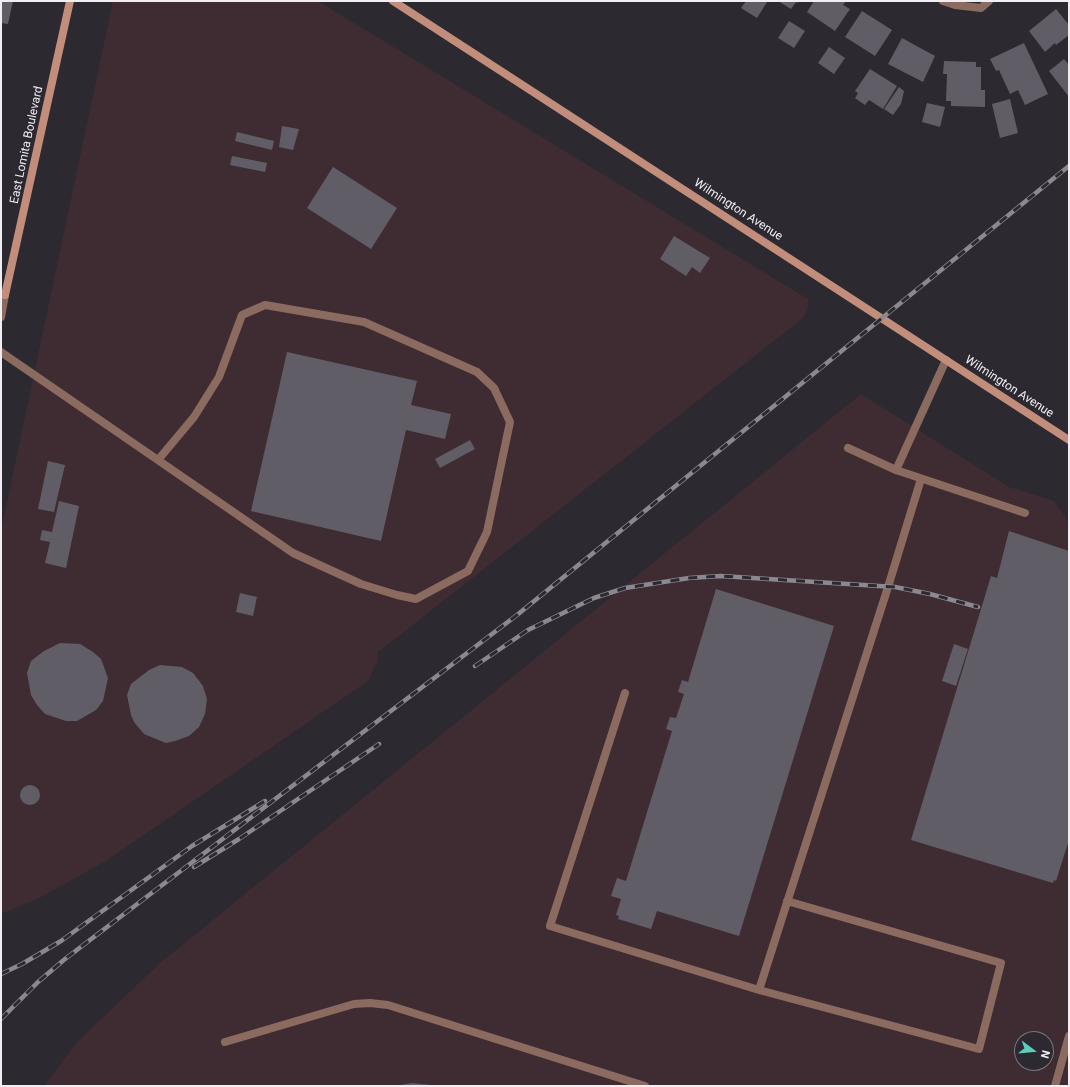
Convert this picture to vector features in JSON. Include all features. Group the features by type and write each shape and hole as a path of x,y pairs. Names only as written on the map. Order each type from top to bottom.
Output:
{"main road":[{"name":"East Lomita Boulevard","path":"3,295 70,1"},
{"name":"Wilmington Avenue","path":"394,1 1069,440"}],"street":[{"path":"943,1 955,5 981,8 989,1"},
{"name":"East Lomita Boulevard","path":"1,317 3,295"},
{"path":"1,352 293,553 361,584 416,599 468,571 487,532 510,422 494,388 477,372 364,322 265,305 242,315 218,377 194,418 158,460"},
{"path":"896,470 946,360"},
{"path":"848,448 896,470 1025,513"},
{"path":"759,990 921,479"},
{"path":"625,693 550,926 759,990 979,1049 1000,963 788,901"},
{"path":"225,1042 354,1004 370,1003 388,1006 646,1086"},
{"path":"1055,1086 1069,1036"}],"shaded area":[{"path":"113,1 318,1 808,299 808,307 803,318 377,653 378,660 368,681 106,861 41,897 1,914 1,530"},
{"path":"861,394 1009,487 1054,501 1069,523 1069,1086 44,1086 77,1042 160,963"}],"building":[{"path":"1,1 13,1 8,24 1,23"},
{"path":"746,1 767,2 757,18 741,8"},
{"path":"778,1 799,1 798,3 796,2 791,9"},
{"path":"814,1 846,1 843,5 850,9 835,31 807,12"},
{"path":"1056,9 1069,25 1069,35 1056,45 1055,43 1045,52 1029,31"},
{"path":"862,11 892,30 875,56 845,37"},
{"path":"789,21 805,31 794,48 778,38"},
{"path":"902,38 935,56 923,82 888,64"},
{"path":"1024,43 1048,94 1025,105 1018,90 1010,94 999,70 996,71 990,59"},
{"path":"829,47 845,58 834,74 818,63"},
{"path":"1064,59 1069,65 1069,97 1049,71"},
{"path":"944,61 976,62 976,67 981,67 981,90 985,90 985,107 951,106 951,101 946,101 947,74 943,74"},
{"path":"870,69 897,86 883,109 869,100 865,105 855,98 858,93 855,91"},
{"path":"899,87 904,91 901,104 893,115 884,109"},
{"path":"1010,99 1018,133 1000,138 992,104"},
{"path":"927,103 945,107 940,127 922,122"},
{"path":"282,126 299,129 293,150 279,147"},
{"path":"237,132 274,141 272,150 235,141"},
{"path":"232,156 267,163 265,172 230,165"},
{"path":"333,167 397,208 371,249 307,208"},
{"path":"674,236 710,258 700,273 692,267 686,276 660,259"},
{"path":"287,352 417,381 411,405 451,414 445,439 406,430 381,541 251,511"},
{"path":"470,440 475,449 440,468 435,459"},
{"path":"48,461 65,465 54,512 38,509"},
{"path":"59,501 79,506 66,568 45,563 50,542 40,540 42,530 52,532"},
{"path":"1009,531 1069,551 1069,840 1056,881 1054,880 1053,883 911,840 991,576 997,578"},
{"path":"716,589 834,626 739,936 657,911 651,929 618,919 619,916 616,915 621,899 611,896 617,878 626,881 672,731 666,729 670,717 676,718 684,694 678,692 682,680 688,682"},
{"path":"240,593 257,597 253,616 236,612"},
{"path":"60,643 80,644 93,652 101,659 108,678 103,701 96,710 77,721 66,721 45,714 31,695 27,673 31,661 44,651"},
{"path":"954,644 968,649 956,686 942,681"},
{"path":"160,665 182,667 193,673 203,686 207,699 205,714 199,727 189,736 166,743 144,734 134,722 127,695 131,684 149,670"},
{"path":"26,785 34,785 40,791 40,799 34,805 26,805 20,799 20,791"},
{"path":"412,1083 431,1085 431,1086 394,1086"}],"railway":[{"path":"1,1019 38,982 65,959 517,615 1069,166"},
{"path":"475,666 528,630 594,598 625,588 689,578 721,576 895,587 930,594 978,607"},
{"path":"194,867 239,839 379,744"},
{"path":"1,974 22,964 61,941 192,846 265,801"}]}
